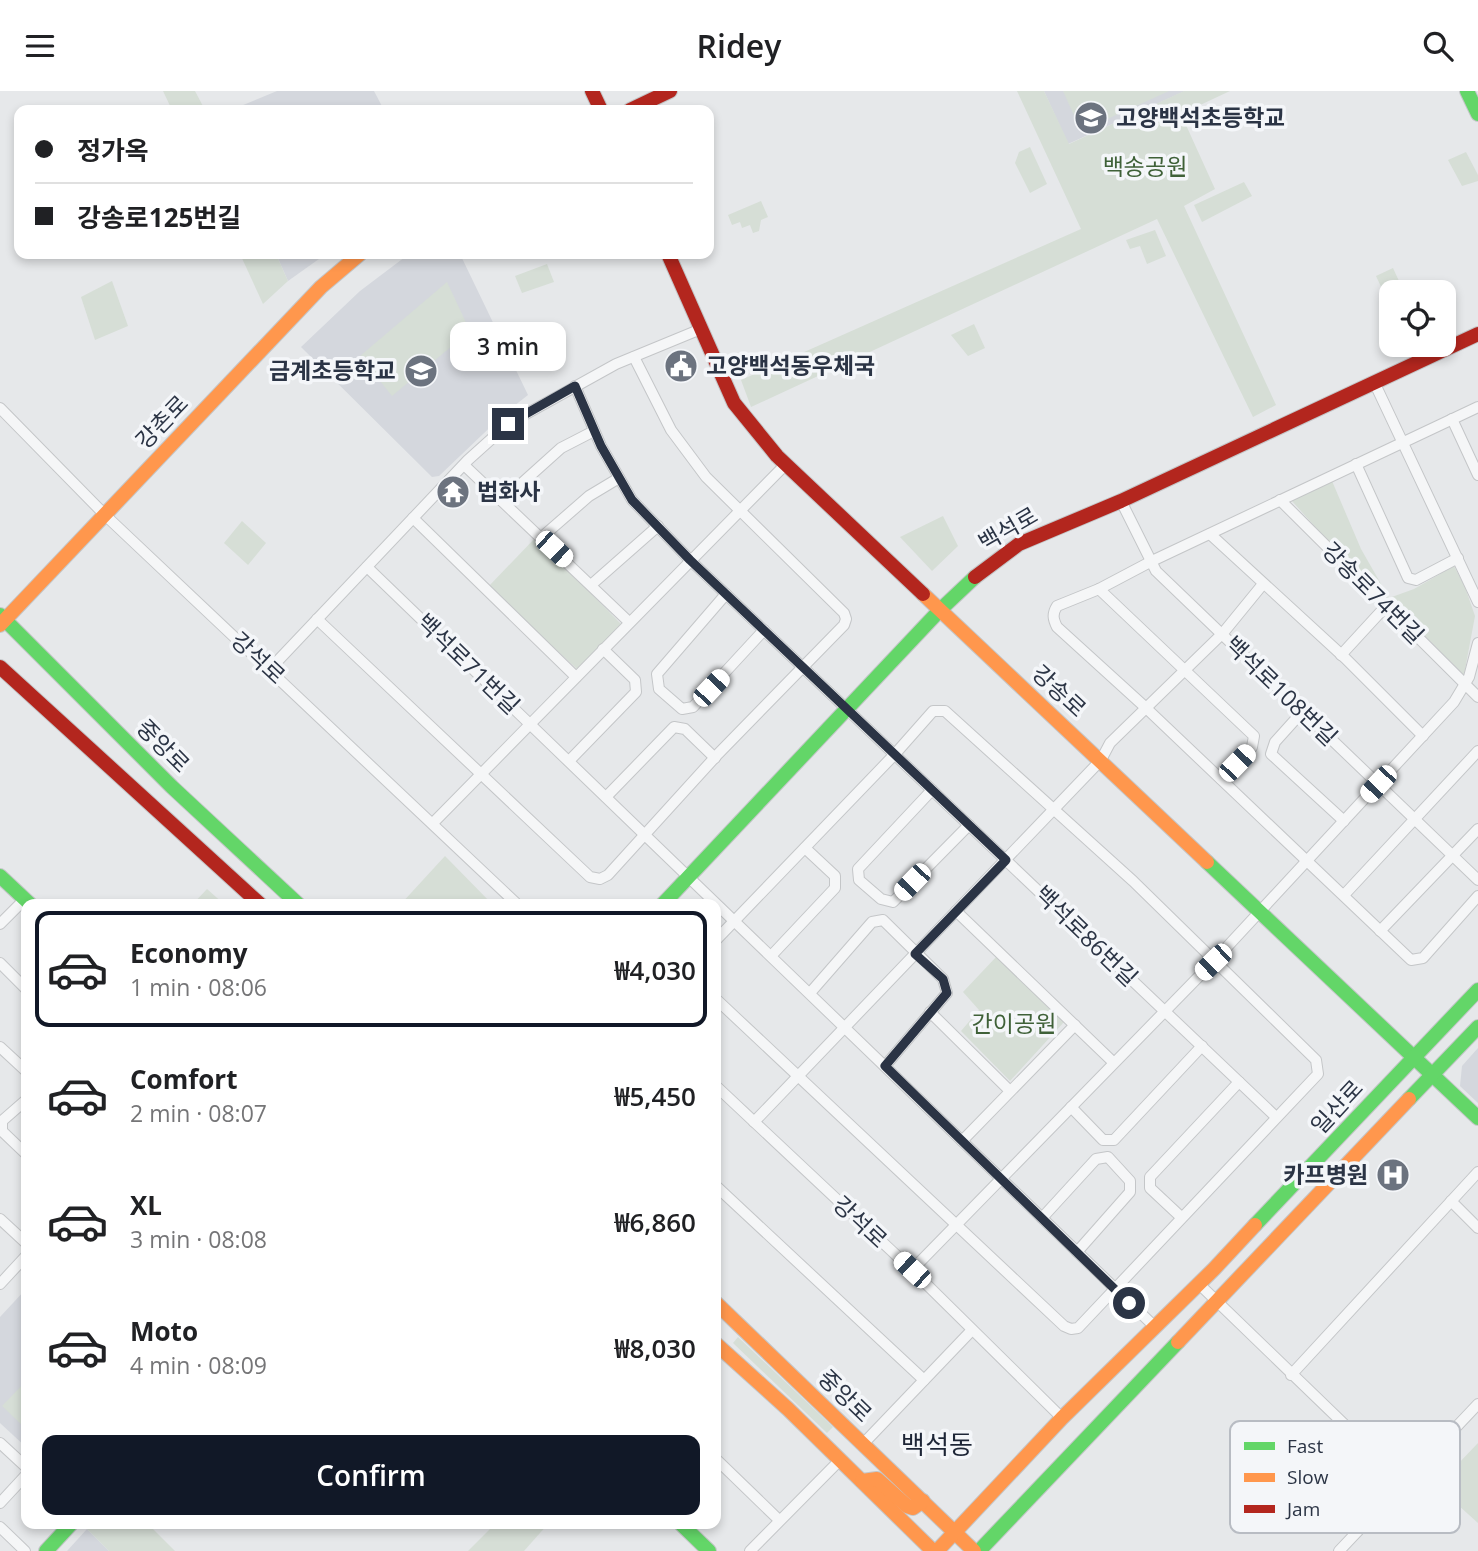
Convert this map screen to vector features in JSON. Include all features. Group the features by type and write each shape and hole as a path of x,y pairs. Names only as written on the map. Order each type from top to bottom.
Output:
{"main road":[{"path":"641,105 670,91"},
{"path":"1467,91 1478,114"},
{"name":"강촌로","path":"2,620 321,287 354,259"},
{"name":"강송로","path":"670,259 734,403 786,464 1478,1118"},
{"name":"백석로","path":"667,899 846,708 984,568 1019,544 1121,501 1478,334"},
{"name":"중앙로","path":"2,620 172,787 293,899"},
{"path":"0,667 254,899"},
{"path":"0,876 25,899"},
{"name":"일산로","path":"935,1551 1062,1418 1199,1284 1478,990"},
{"name":"일산로","path":"976,1551 1478,1027"},
{"name":"중앙로","path":"721,1308 976,1551"},
{"path":"721,1349 841,1459 935,1551"},
{"path":"862,1481 877,1479 913,1509 923,1501"},
{"path":"46,1551 66,1529"},
{"path":"686,1529 709,1551"}],"street":[{"path":"270,669 464,465 508,424 575,386 634,357 701,329"},
{"path":"317,619 590,877 600,879 608,875 716,756 844,625 844,613 706,477 691,458 671,430 634,357"},
{"path":"1376,384 1478,602"},
{"name":"백석로86번길","path":"575,386 594,431 632,500 690,560 1276,1117"},
{"path":"1478,407 1098,589 1057,606 1054,611 1056,627 1224,781 1411,961 1423,958 1478,896"},
{"name":"강석로","path":"0,408 105,515 512,899"},
{"path":"1452,419 1478,475"},
{"path":"502,501 561,449 594,431"},
{"path":"433,823 786,464"},
{"name":"강송로74번길","path":"1356,464 1408,578 1416,580 1458,558"},
{"path":"464,465 629,622"},
{"path":"542,537 589,496 619,478"},
{"name":"강송로74번길","path":"1280,500 1478,697"},
{"name":"백석로108번길","path":"1121,501 1156,571 1478,880"},
{"path":"413,518 576,677"},
{"path":"591,585 658,526"},
{"path":"1210,534 1343,656 1423,736"},
{"name":"백석로71번길","path":"367,567 713,899"},
{"path":"754,1122 1101,760 1110,743 1223,633 1264,584"},
{"path":"1098,589 1254,736 1252,747 1224,781"},
{"path":"726,594 657,674 659,688 682,709 693,707 764,630"},
{"path":"1343,656 1386,606"},
{"path":"912,1270 1213,962 1454,702 1465,685 1478,643"},
{"path":"569,761 636,692 635,680 603,649"},
{"path":"721,934 933,711 945,711 1133,881 1316,1060 1318,1074 1078,1328 1071,1329 1064,1326 721,1004"},
{"path":"1302,712 1275,742 1271,754 1344,821"},
{"path":"606,797 674,727 685,729 716,756"},
{"path":"1344,895 1478,751"},
{"path":"932,790 858,869 859,880 881,899 893,902 969,825"},
{"path":"1380,931 1478,829"},
{"path":"771,956 835,888 835,876 806,847"},
{"path":"0,923 21,907"},
{"name":"백석로71번길","path":"721,907 1155,1328"},
{"path":"956,911 1114,1062"},
{"path":"810,993 872,922 883,920 943,979 947,993 885,1066"},
{"path":"0,964 21,984"},
{"path":"930,1012 1010,1091"},
{"path":"962,1141 1075,1025"},
{"path":"0,1047 21,1066"},
{"path":"1071,1107 1103,1140 1114,1140 1202,1047"},
{"path":"1178,1220 1150,1188 1150,1177 1239,1082"},
{"name":"강석로","path":"721,1091 912,1270 1062,1418"},
{"path":"21,1104 2,1121 2,1131 21,1149"},
{"path":"1042,1218 1096,1159 1108,1157 1130,1181 1130,1192 1077,1252"},
{"path":"1291,1374 1478,1172"},
{"path":"721,1191 924,1380"},
{"path":"1451,1201 1478,1228"},
{"path":"0,1219 21,1238"},
{"path":"0,1284 21,1261"},
{"path":"1199,1284 1340,1421"},
{"path":"863,1444 972,1330"},
{"path":"1460,1423 1478,1404"},
{"path":"0,1443 21,1462"},
{"path":"750,1551 841,1459"},
{"path":"721,1464 779,1520"},
{"path":"0,1503 21,1480"},
{"path":"0,1527 25,1551"},
{"path":"1339,1551 1356,1533"}],"shaded area":[{"path":"277,91 374,91 381,105 243,105"},
{"name":"고양백석초등학교","path":"1044,91 1185,91 1068,144"},
{"path":"278,259 319,259 288,281"},
{"name":"금계초등학교","path":"402,259 462,259 528,395 504,414 439,476 432,477 301,347 360,291"},
{"path":"1478,1048 1478,1103 1460,1086 1462,1066"},
{"path":"21,1294 21,1442 0,1423 0,1317"},
{"path":"87,1529 109,1551 67,1551"}],"green space":[{"path":"163,91 195,91 202,105 170,105"},
{"name":"백송공원","path":"1017,91 1044,91 1069,144 1184,91 1230,91 1181,114 1215,189 1184,206 1276,405 1253,417 1157,219 751,407 741,380 1081,229"},
{"path":"1063,91 1169,91 1081,131"},
{"path":"1030,147 1047,184 1030,193 1015,163 1019,152"},
{"path":"1466,152 1478,175 1478,181 1462,186 1448,160"},
{"path":"1244,182 1252,196 1202,222 1194,205"},
{"path":"761,201 768,217 761,220 759,231 753,233 750,225 742,228 740,222 732,225 728,215"},
{"path":"1155,230 1166,256 1147,264 1140,246 1130,249 1126,240"},
{"path":"242,259 278,259 288,281 263,304"},
{"path":"547,264 554,282 522,293 515,276"},
{"path":"1393,268 1398,280 1379,280 1379,282 1376,276"},
{"path":"112,281 128,326 95,340 81,297"},
{"path":"447,282 470,331 392,396 360,356"},
{"path":"974,324 985,348 968,356 951,335"},
{"path":"1332,481 1361,549 1389,598 1414,589 1454,566 1475,616 1464,675 1292,501"},
{"path":"943,516 958,546 932,571 900,537"},
{"path":"242,521 266,543 248,565 224,543"},
{"path":"536,537 621,624 577,669 488,587"},
{"path":"445,856 487,899 406,899"},
{"path":"207,889 218,899 198,899"},
{"name":"간이공원","path":"997,956 1064,1022 1010,1081 961,1031 979,1010 963,992"},
{"path":"738,1337 833,1427 827,1433 733,1343"},
{"path":"21,1386 21,1424 2,1406"},
{"path":"1478,1443 1478,1523 1460,1507 1460,1462"},
{"path":"87,1529 153,1529 175,1551 109,1551"},
{"path":"490,1529 544,1529 524,1551 468,1551"}],"traffic: fast":[{"path":"1467,91 1478,114"},
{"path":"668,899 940,610 975,577"},
{"path":"0,615 172,787 293,899"},
{"path":"1207,862 1478,1118"},
{"path":"0,876 25,899"},
{"path":"1255,1225 1478,990"},
{"path":"1409,1099 1478,1027"},
{"path":"979,1551 1178,1342"},
{"path":"46,1551 66,1529"},
{"path":"686,1529 709,1551"}],"traffic: slow":[{"path":"0,625 321,287 354,259"},
{"path":"923,594 1207,862"},
{"path":"1178,1342 1409,1099"},
{"path":"937,1551 1062,1418 1214,1269 1255,1225"},
{"path":"721,1308 974,1551"},
{"path":"721,1349 788,1409 933,1551"},
{"path":"862,1481 877,1479 907,1506 913,1508 923,1501"}],"traffic: jam":[{"path":"592,91 599,105"},
{"path":"641,105 670,91"},
{"path":"670,259 734,403 777,456 923,594"},
{"path":"975,577 1019,544 1121,501 1478,334"},
{"path":"0,667 254,899"}],"place":[{"name":"고양백석초등학교","path":"1091,118"},
{"name":"고양백석동우체국","path":"681,366"},
{"name":"금계초등학교","path":"421,371"},
{"name":"법화사","path":"453,492"},
{"name":"카프병원","path":"1393,1175"}],"district":[{"name":"백석동","path":"937,1445"}],"route":[{"path":"508,424 575,386 601,446 632,500 690,560 1006,860 915,954 943,979 947,993 885,1066 1129,1303"}]}
